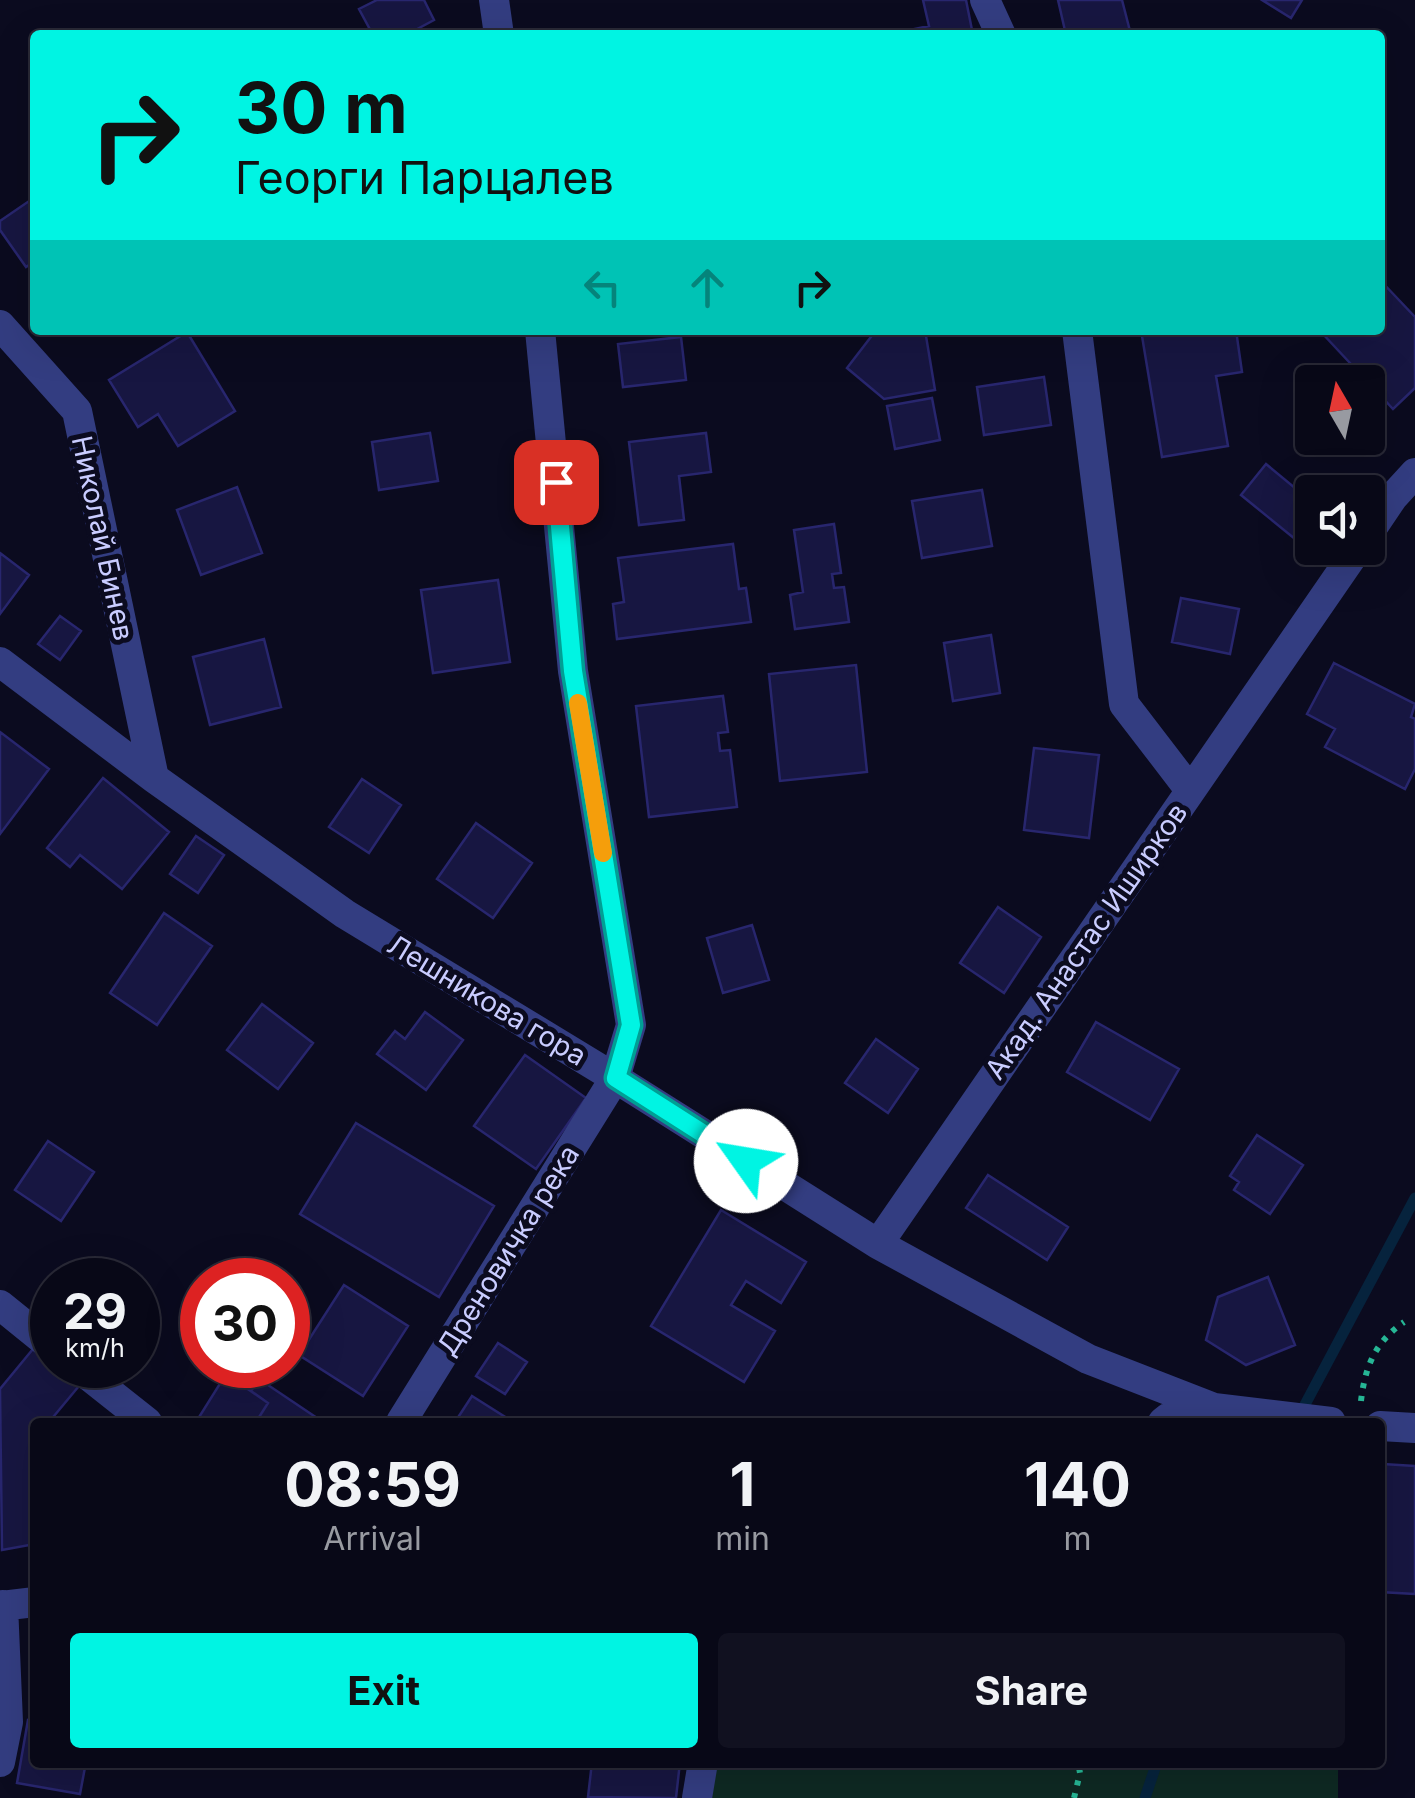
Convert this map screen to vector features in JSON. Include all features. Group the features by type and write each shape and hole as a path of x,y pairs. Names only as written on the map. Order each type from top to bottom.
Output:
{"street":[{"path":"494,0 498,30"},
{"path":"985,0 998,30"},
{"name":"Николай Бинев","path":"0,324 77,411 154,778"},
{"name":"Дреновичка река","path":"404,1418 616,1078 631,1025 573,671 540,335"},
{"name":"Акад. Анастас Иширков","path":"878,1244 1190,790 1124,704 1078,335"},
{"path":"1385,508 1415,473"},
{"path":"1190,790 1346,565"},
{"name":"Лешникова гора","path":"0,662 345,914 616,1078 878,1244 1088,1360 1214,1408 1298,1418"},
{"path":"0,1305 30,1329"},
{"path":"104,1388 143,1418"},
{"path":"1168,1418 1214,1408"},
{"path":"1385,1421 1415,1428"},
{"path":"0,1762 8,1722 2,1605 30,1602"},
{"path":"697,1798 702,1768"}],"path":[{"path":"1370,1417 1363,1382 1373,1351 1404,1322"},
{"path":"1074,1798 1079,1768"}],"green space":[{"path":"702,1768 1338,1768 1338,1798 697,1798"}],"building":[{"path":"377,0 424,0 434,20 415,30 370,30 359,9"},
{"path":"923,0 966,0 972,30 910,30 929,26"},
{"path":"1058,0 1122,0 1130,30 1065,30"},
{"path":"1262,0 1302,0 1291,18"},
{"path":"30,200 30,264 26,267 0,230 0,221"},
{"path":"1385,285 1415,317 1415,388 1393,409 1385,400 1385,365 1352,365 1324,335 1385,335"},
{"path":"182,335 189,335 235,411 178,446 158,414 138,427 109,380"},
{"path":"872,335 926,335 935,390 884,399 847,368"},
{"path":"1237,335 1242,372 1216,376 1228,446 1162,457 1142,336"},
{"path":"681,337 686,380 623,387 618,344"},
{"path":"1044,377 1051,425 984,435 977,387"},
{"path":"932,398 940,440 895,449 887,406"},
{"path":"430,433 438,481 379,490 372,442"},
{"path":"706,433 711,472 679,476 684,520 639,525 629,442"},
{"path":"1266,464 1295,488 1295,539 1241,495"},
{"path":"237,487 262,553 201,575 177,510"},
{"path":"982,490 992,546 922,558 912,501"},
{"path":"834,524 841,573 832,574 834,588 844,587 849,622 795,629 790,595 803,592 794,530"},
{"path":"733,544 739,589 746,588 751,622 617,639 613,604 624,602 618,558"},
{"path":"0,553 29,575 0,614"},
{"path":"498,580 510,662 433,673 421,590"},
{"path":"1181,598 1239,609 1230,654 1172,642"},
{"path":"60,616 81,631 60,660 38,644"},
{"path":"991,635 1000,693 953,701 944,643"},
{"path":"264,639 281,707 210,725 193,657"},
{"path":"1334,663 1415,704 1411,717 1415,719 1415,769 1405,789 1325,747 1335,729 1307,714"},
{"path":"856,665 867,772 780,781 769,674"},
{"path":"723,696 728,732 718,733 720,751 730,750 737,807 649,817 636,706"},
{"path":"0,732 49,769 0,834"},
{"path":"1034,748 1099,755 1089,838 1024,830"},
{"path":"103,778 169,832 122,889 80,855 70,867 47,848"},
{"path":"362,779 401,805 369,853 329,827"},
{"path":"476,823 532,863 493,918 437,879"},
{"path":"196,836 224,855 198,893 170,874"},
{"path":"998,907 1041,937 1004,993 960,963"},
{"path":"164,913 212,946 157,1025 110,993"},
{"path":"752,925 769,980 723,993 707,938"},
{"path":"262,1004 313,1043 278,1089 227,1050"},
{"path":"425,1012 463,1040 426,1090 377,1054 395,1031 405,1039"},
{"path":"1096,1022 1179,1069 1150,1120 1067,1072"},
{"path":"876,1039 918,1069 888,1113 845,1083"},
{"path":"525,1055 586,1098 536,1169 474,1126"},
{"path":"356,1123 494,1206 439,1297 300,1214"},
{"path":"1257,1135 1303,1165 1270,1214 1234,1190 1239,1182 1230,1176"},
{"path":"48,1141 94,1172 61,1221 15,1190"},
{"path":"988,1175 1068,1227 1047,1260 966,1208"},
{"path":"721,1210 806,1262 781,1303 746,1281 731,1305 775,1331 744,1382 651,1326"},
{"path":"1268,1277 1295,1345 1246,1365 1206,1340 1218,1297"},
{"path":"344,1285 408,1326 363,1396 310,1362 310,1338"},
{"path":"498,1343 527,1362 505,1394 476,1376"},
{"path":"30,1353 30,1388 77,1388 52,1418 30,1418 30,1545 2,1550 0,1389"},
{"path":"217,1388 246,1388 268,1403 259,1418 198,1418"},
{"path":"253,1388 272,1388 317,1418 259,1418 268,1403 251,1391"},
{"path":"472,1396 507,1418 458,1418"},
{"path":"1385,1464 1415,1466 1415,1594 1385,1592"},
{"path":"28,1720 30,1768 85,1768 80,1794 17,1783"},
{"path":"591,1768 679,1768 676,1798 588,1797"}],"waterway":[{"name":"Дреновичка река","path":"1300,1414 1415,1198"},
{"name":"Дреновичка река","path":"1145,1798 1155,1768"}],"slow traffic":[{"path":"578,703 603,853"}],"route":[{"path":"556,482 573,671 631,1025 616,1078 746,1161"}]}
